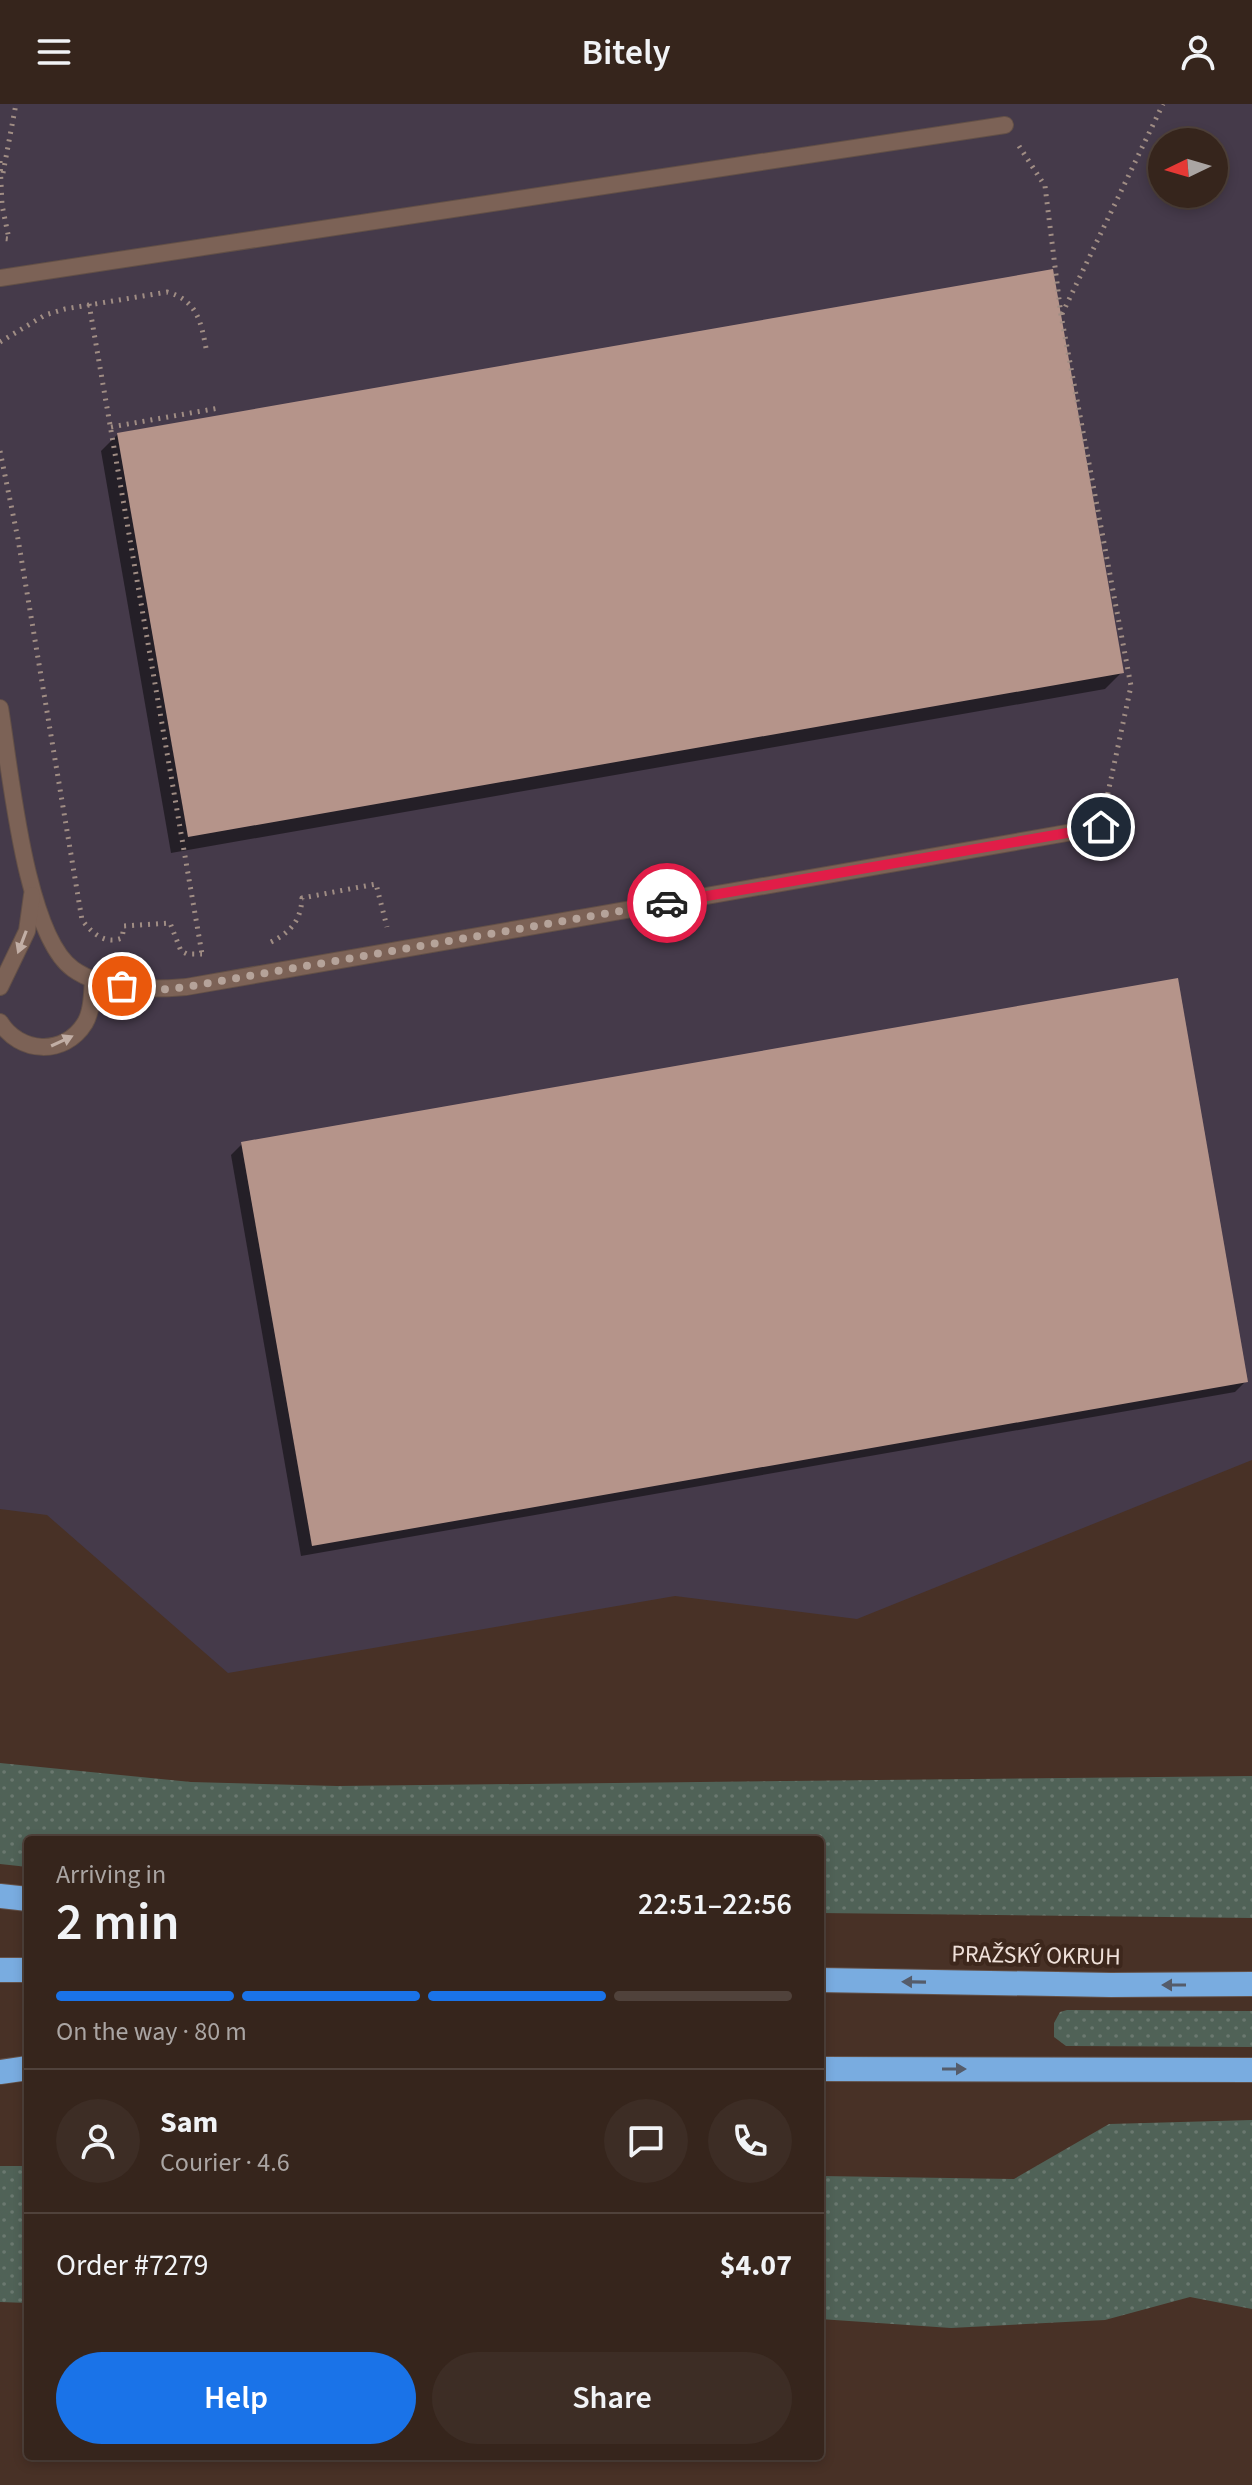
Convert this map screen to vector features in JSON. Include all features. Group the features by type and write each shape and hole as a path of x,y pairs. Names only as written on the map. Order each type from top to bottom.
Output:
{"highway":[{"path":"0,1896 24,1899"},
{"path":"0,1970 24,1970"},
{"name":"PRAŽSKÝ OKRUH","path":"824,1980 1252,1984"},
{"path":"0,2065 24,2067"},
{"path":"0,2072 24,2068"},
{"path":"824,2069 1252,2070"}],"lane":[{"path":"0,278 1005,125"},
{"path":"0,708 32,893 57,951 72,968 93,979 158,990 1101,827"},
{"path":"0,987 27,931 32,893"},
{"path":"0,1022 8,1035 23,1044 38,1048 56,1046 72,1038 83,1026 89,1014 93,979"}],"path":[{"path":"2,177 16,104"},
{"path":"1061,315 1163,104"},
{"path":"1005,125 1045,186 1061,315 1131,686 1101,827"},
{"path":"0,161 2,205 9,239 0,238"},
{"path":"0,342 45,315 155,293 177,295 195,309 206,348"},
{"path":"89,304 202,954"},
{"path":"111,427 219,408"},
{"path":"0,451 18,539 82,920 98,936 116,941 122,938 124,926 170,923 181,951 187,954 216,952"},
{"path":"257,945 283,937 294,926 300,917 302,898 376,884 394,951"}],"shaded area":[{"path":"0,104 1252,104 1252,1460 857,1619 675,1596 228,1673 47,1515 0,1509"}],"green space":[{"path":"0,1763 191,1782 337,1786 1252,1776 1252,1918 824,1913 824,1836 24,1836 24,1867 0,1864"},
{"path":"1252,2011 1252,2047 1066,2046 1054,2037 1054,2023 1060,2012"},
{"path":"1252,2120 1252,2309 1190,2297 1105,2320 951,2328 824,2319 824,2176 1014,2179 1109,2124"},
{"path":"0,2166 24,2166 24,2303 0,2302"}],"building":[{"path":"1053,269 1124,673 188,837 117,433"},
{"path":"1178,978 1248,1382 312,1546 241,1142"}],"way so far":[{"path":"122,986 158,990 186,987 667,903"}],"route":[{"path":"667,903 1101,827"}]}
